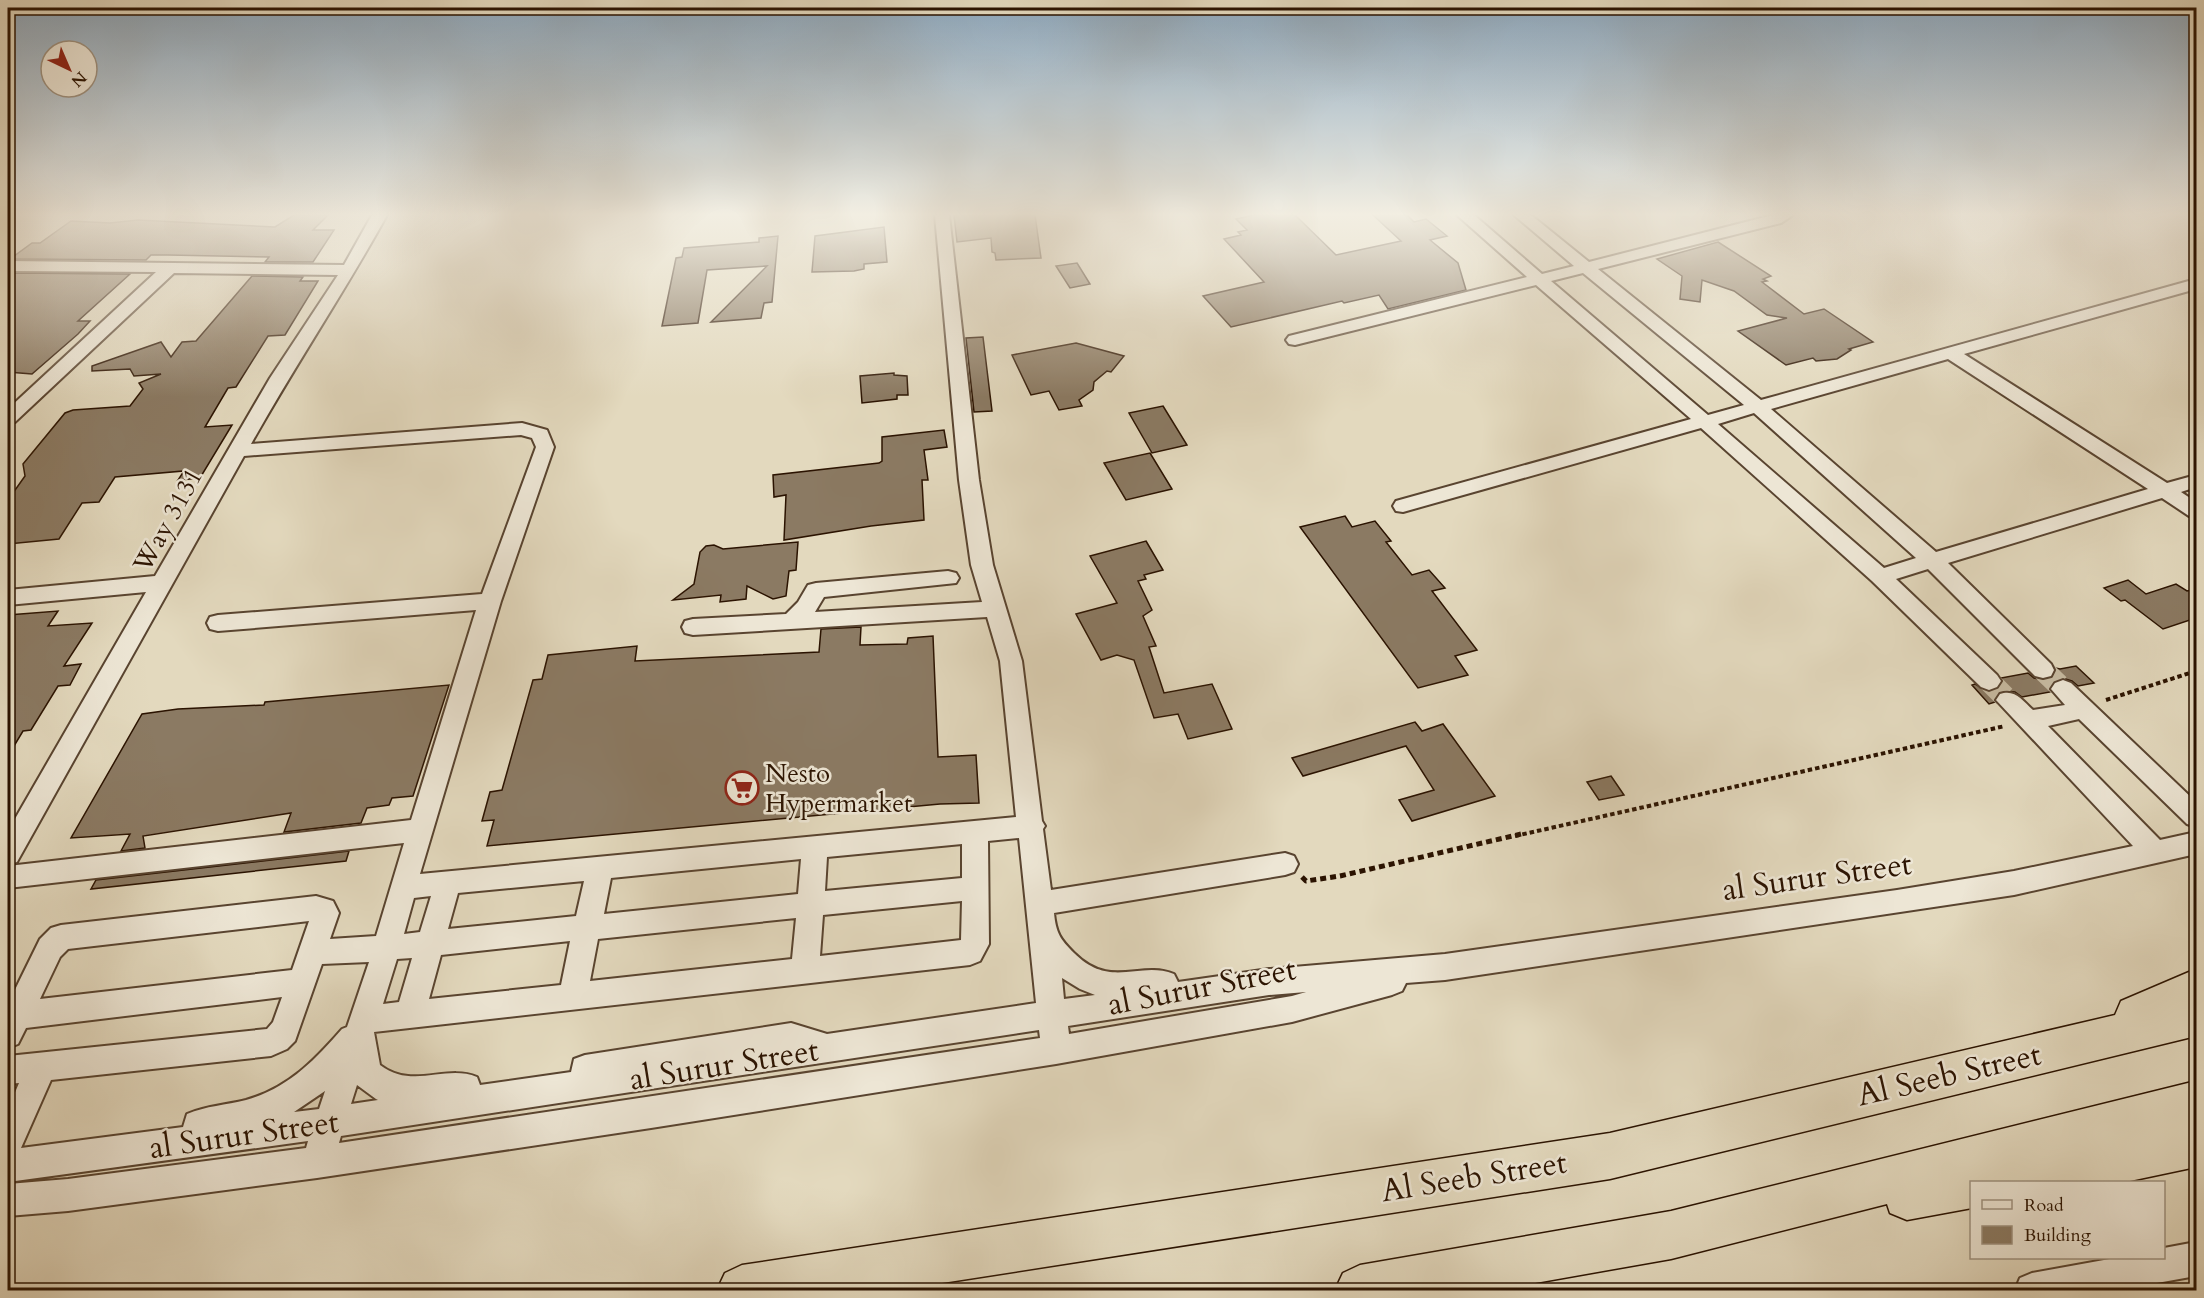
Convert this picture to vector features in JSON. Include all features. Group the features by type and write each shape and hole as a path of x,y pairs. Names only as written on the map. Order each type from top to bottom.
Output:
{"highway":[{"path":"2057,1049 2196,988"},
{"name":"Al Seeb Street","path":"742,1290 1610,1156 2196,1016"},
{"path":"1671,1235 2196,1103"},
{"path":"1993,1181 2146,1156 2196,1143"},
{"path":"1360,1290 1970,1185"}],"street":[{"path":"8,418 163,276"},
{"name":"Way 3131","path":"8,854 279,378 345,276"},
{"path":"949,276 969,480 982,565 1011,661 1032,826 1041,936 1056,1050"},
{"path":"1532,276 1880,576 1989,681"},
{"path":"1295,340 1550,276"},
{"path":"1596,276 1758,407 1934,561 2043,670"},
{"path":"1403,506 2196,284"},
{"path":"1950,353 2196,511"},
{"path":"238,451 522,429 540,434 545,447 490,601 403,887 387,948 317,1162"},
{"path":"1880,576 2196,481"},
{"path":"791,621 811,603 816,590 948,578"},
{"path":"923,580 924,613"},
{"path":"8,597 164,583"},
{"path":"218,623 490,601"},
{"path":"693,627 995,609"},
{"path":"2062,689 2196,817"},
{"path":"2008,700 2155,852"},
{"path":"2028,720 2058,716 2081,709"},
{"path":"403,887 1032,826"},
{"path":"8,877 420,830"},
{"path":"153,1146 195,1126 246,1117 290,1099 314,1081 361,1026 411,1015 970,952 975,944 975,831"},
{"name":"al Surur Street","path":"8,1166 328,1123 1269,982 1445,967 1897,903 2014,883 2196,843"},
{"path":"805,971 815,847"},
{"path":"1039,904 1285,864"},
{"path":"572,997 600,868"},
{"path":"411,1015 448,883"},
{"path":"313,952 387,948 974,888"},
{"path":"8,1070 267,1043 283,1035 325,913 323,909 316,908 68,935 53,942 12,1025"},
{"path":"1041,936 1071,969 1100,984 1134,987 1224,974 1269,982"},
{"name":"al Surur Street","path":"8,1200 68,1195 317,1162 1056,1050 1292,1009 1445,967"},
{"path":"12,1025 302,982"},
{"path":"361,1026 366,1073 387,1089 429,1092 791,1036 830,1048"},
{"path":"8,1143 42,1067"},
{"path":"2032,1290 2196,1259"}],"path":[{"path":"2081,709 2196,671"},
{"path":"1285,864 1306,881 1340,876 2028,720"}],"building":[{"path":"8,276 128,276 78,321 90,321 78,334 32,374 8,372"},
{"path":"252,276 303,277 300,281 318,281 285,335 268,336 236,387 228,388 205,427 232,425 200,478 178,480 184,471 115,477 99,502 82,503 59,539 8,544 8,500 25,476 23,464 65,413 73,410 130,406 143,389 139,383 161,374 134,376 130,369 92,371 92,366 161,342 171,357 182,342 196,341"},
{"path":"672,276 706,276 698,323 662,326"},
{"path":"757,276 774,276 772,302 764,303 761,318 711,322"},
{"path":"1062,276 1085,276 1090,284 1070,288"},
{"path":"1258,276 1462,276 1466,290 1388,309 1379,295 1344,303 1342,301 1231,327 1203,296 1264,282"},
{"path":"1682,276 1770,276 1763,279 1767,281 1762,282 1804,314 1824,309 1873,342 1849,349 1851,350 1837,359 1816,361 1813,358 1786,365 1738,331 1787,318 1767,315 1734,291 1702,280 1700,302 1680,299"},
{"path":"983,337 992,411 974,412 966,338"},
{"path":"1076,343 1124,356 1111,372 1107,371 1094,382 1093,390 1079,400 1082,406 1059,410 1049,391 1031,395 1012,355"},
{"path":"894,373 894,375 907,376 908,395 897,395 897,399 862,403 860,376"},
{"path":"1163,406 1187,445 1152,453 1129,413"},
{"path":"944,430 947,447 924,450 928,480 922,480 924,520 784,540 786,495 774,497 773,475 879,463 882,461 882,437"},
{"path":"1150,453 1172,489 1126,500 1104,463"},
{"path":"1345,516 1352,527 1375,521 1391,541 1386,542 1412,575 1429,570 1445,588 1432,591 1477,650 1455,656 1468,675 1418,688 1300,527"},
{"path":"1146,541 1163,570 1144,575 1146,579 1138,581 1152,610 1143,616 1156,646 1149,647 1164,693 1212,684 1232,729 1188,739 1178,714 1154,718 1134,660 1117,655 1101,660 1076,614 1117,603 1090,556"},
{"path":"798,542 796,570 789,571 786,596 773,599 747,586 746,599 720,602 721,595 673,600 694,584 700,552 706,546 714,545 723,549"},
{"path":"2128,580 2146,594 2176,584 2187,591 2196,589 2196,618 2163,629 2125,600 2121,601 2104,588"},
{"path":"58,611 48,626 92,623 64,666 81,664 70,685 58,686 31,730 23,731 8,756 8,615"},
{"path":"861,627 860,645 907,644 908,638 933,636 938,757 976,755 979,803 940,804 487,846 494,820 482,821 490,792 502,790 533,680 542,679 548,655 637,646 635,661 819,652 821,629"},
{"path":"2076,666 2094,683 2078,686 2062,678 2053,682 2049,688 2050,692 2022,697 2015,692 2005,691 1998,693 1994,699 1995,702 1989,704 1972,685 1975,684 1990,692 1999,688 2003,682 2001,678 2028,673 2034,678 2044,680 2053,677 2055,668"},
{"path":"449,685 413,796 392,798 389,805 367,808 361,823 284,832 291,813 143,836 145,848 121,851 130,834 71,838 142,714 178,709 264,705 265,702"},
{"path":"1415,722 1422,731 1443,724 1495,796 1412,821 1399,800 1434,790 1406,746 1303,776 1292,758"},
{"path":"1611,776 1624,795 1599,800 1587,782"},
{"path":"349,851 346,861 91,889 96,880"}],"tunnel":[{"path":"2043,670 2063,689"},
{"path":"1989,681 2008,700"}],"place":[{"name":"Nesto Hypermarket","path":"742,788"}]}
